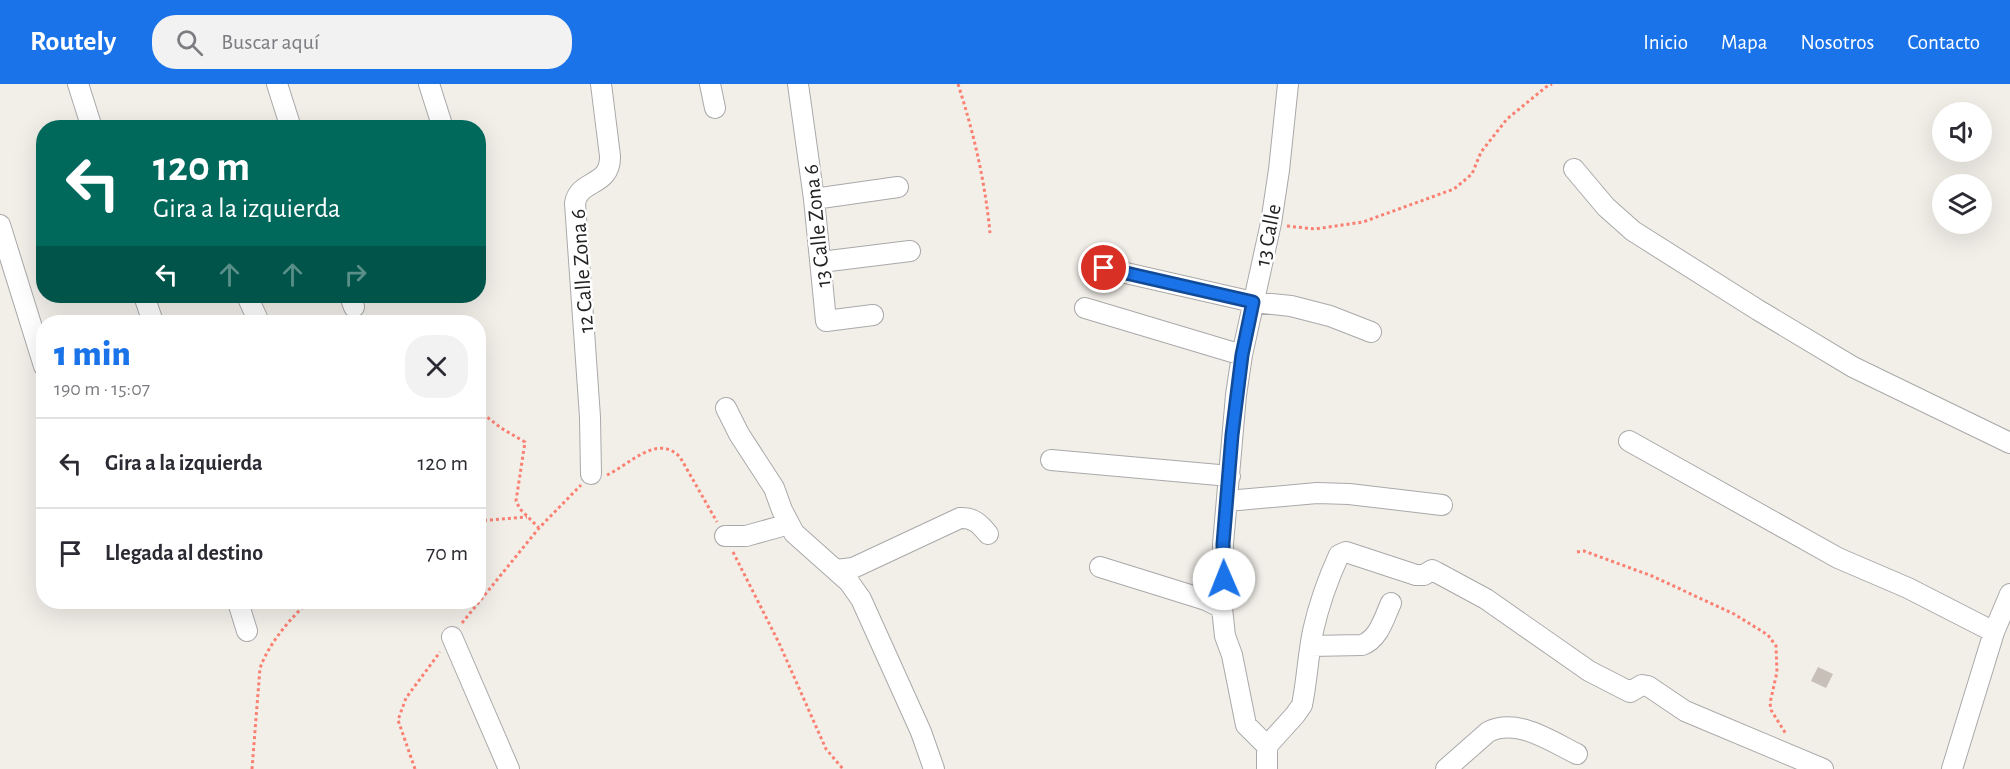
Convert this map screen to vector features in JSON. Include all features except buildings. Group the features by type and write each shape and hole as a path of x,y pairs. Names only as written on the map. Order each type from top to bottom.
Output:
{"street":[{"path":"78,84 89,120"},
{"path":"277,84 288,120"},
{"path":"429,84 440,120"},
{"name":"12 Calle Zona 6","path":"591,474 590,417 575,203 580,191 601,179 609,166 610,156 601,84"},
{"path":"710,84 715,108"},
{"name":"13 Calle Zona 6","path":"798,84 814,199 826,321 873,315"},
{"name":"13 Calle","path":"1267,746 1246,724 1232,655 1224,636 1223,544 1232,435 1242,355 1271,223 1288,84"},
{"path":"1574,169 1619,221 1642,237 1853,367 2010,444"},
{"path":"814,199 898,187"},
{"path":"0,225 36,340"},
{"path":"821,262 910,250"},
{"path":"1104,268 1253,302 1291,306 1330,316 1371,332"},
{"path":"1085,308 1242,355"},
{"path":"726,408 739,434 774,488 782,510 795,533 849,582 861,599 917,721 934,769"},
{"path":"1629,441 1838,558 1908,588 1994,632"},
{"path":"1052,460 1230,476"},
{"path":"1227,501 1317,493 1360,495 1442,505"},
{"path":"836,570 853,568 960,518 967,517 975,520 988,534"},
{"path":"725,536 746,536 789,524"},
{"path":"1267,769 1267,746 1302,705 1320,605 1329,576 1342,553 1346,552 1416,575 1424,576 1432,570 1486,599 1590,671 1626,690 1630,692 1642,685 1648,686 1684,711 1823,769"},
{"path":"1100,567 1206,600 1222,608"},
{"path":"1952,769 1994,632 2010,594"},
{"path":"1311,646 1362,645 1370,642 1390,603"},
{"path":"240,609 247,631"},
{"path":"452,637 509,769"},
{"path":"1446,769 1495,728 1522,729 1577,754"}],"path":[{"path":"958,84 974,132 987,200 990,233"},
{"path":"1271,223 1315,229 1362,222 1454,189 1472,174 1481,152 1507,119 1552,84"},
{"path":"486,416 525,442 516,505 539,528"},
{"path":"486,594 539,528 591,474 605,476 653,449 662,447 670,449 680,457 725,536 779,643 826,749 843,769"},
{"path":"486,520 527,517"},
{"path":"1578,552 1584,551 1652,576 1734,614 1768,635 1776,646 1777,672 1770,703 1771,710 1787,736"},
{"path":"252,769 257,680 260,668 264,656 275,639 302,609"},
{"path":"415,769 398,720 400,710 419,680 474,609"}],"route":[{"path":"1104,268 1253,302 1236,395 1223,544 1224,579"}]}
